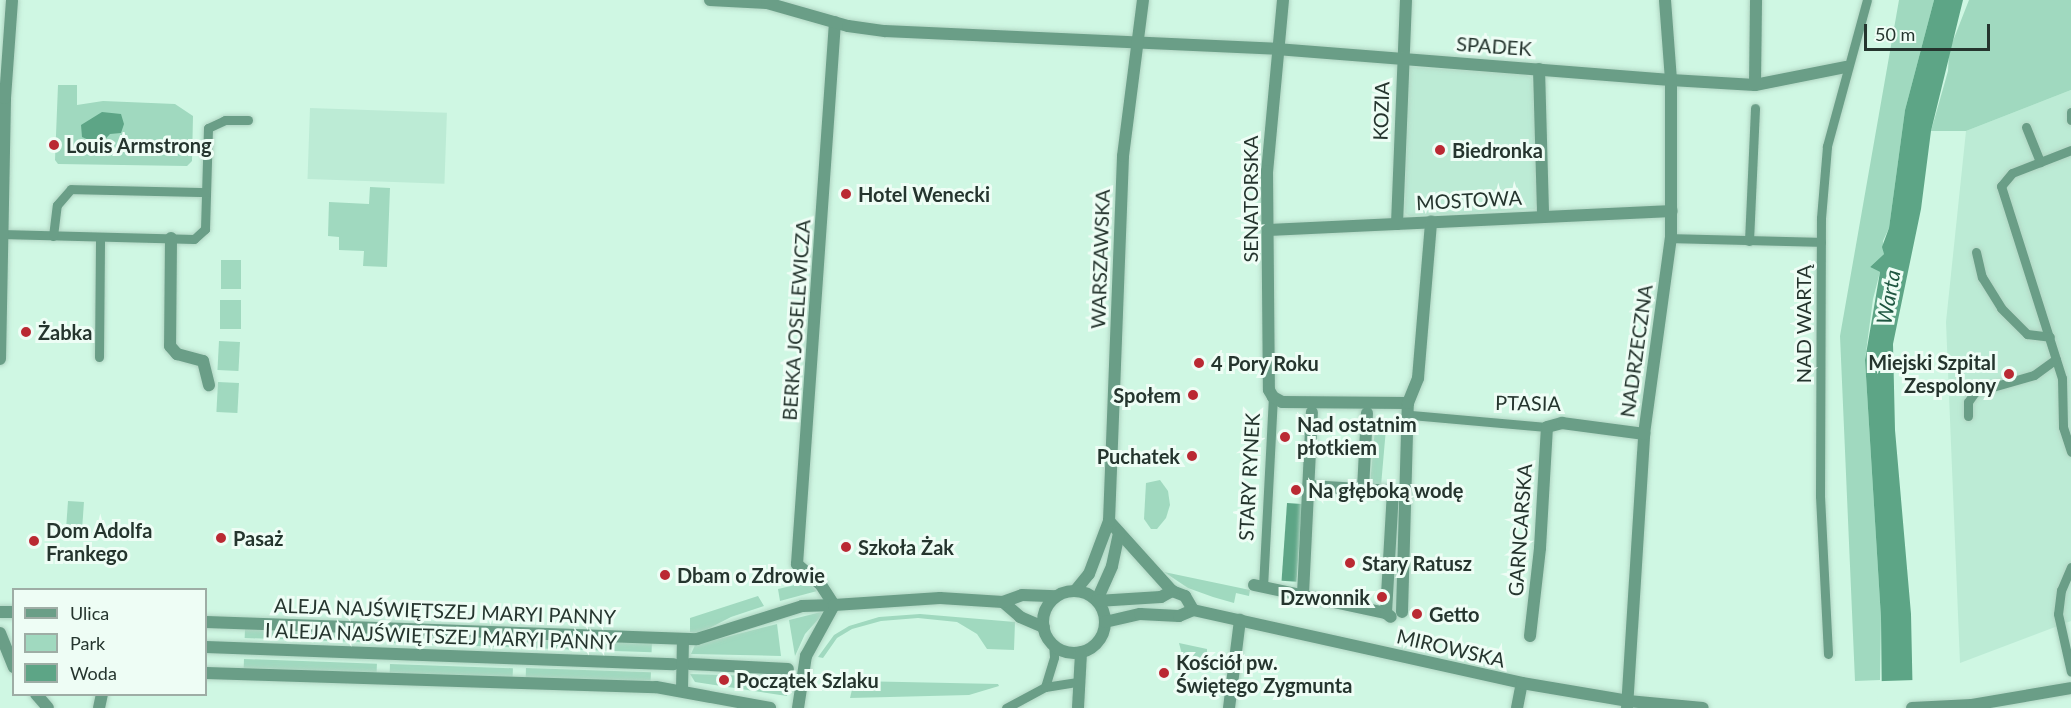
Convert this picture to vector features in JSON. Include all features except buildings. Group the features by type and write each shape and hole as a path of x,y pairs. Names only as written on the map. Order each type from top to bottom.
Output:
{"street":[{"path":"0,359 2,234 12,0"},
{"name":"SPADEK","path":"710,0 767,3 835,22 927,34 1276,49 1671,80 1755,85 1846,68"},
{"name":"WARSZAWSKA","path":"1075,591 1089,574 1109,521 1123,156 1143,0"},
{"name":"SENATORSKA","path":"1273,397 1266,374 1269,230 1267,171 1276,49 1283,0"},
{"name":"KOZIA","path":"1396,224 1406,0"},
{"name":"NADRZECZNA","path":"1627,705 1644,434 1671,238 1671,80 1665,0"},
{"path":"1755,85 1756,0"},
{"name":"BERKA JOSELEWICZA","path":"834,605 821,585 797,564 835,22"},
{"path":"1539,69 1543,216"},
{"name":"MOSTOWA","path":"1269,230 1672,211"},
{"path":"1393,614 1409,409 1418,378 1431,222"},
{"path":"171,238 170,346 177,354 203,361 209,385"},
{"name":"STARY RYNEK","path":"1273,397 1282,402 1409,409"},
{"path":"1303,594 1312,412"},
{"path":"1363,489 1367,413"},
{"name":"PTASIA","path":"1547,427 1562,423 1644,434"},
{"name":"GARNCARSKA","path":"1530,636 1540,548 1547,427"},
{"path":"1309,486 1393,491 1393,614"},
{"path":"1109,521 1172,591 1185,596 1193,610"},
{"path":"1119,532 1112,566 1097,600 1105,622 1099,641 1081,652 1071,653 1053,644 1044,627 1046,610 1056,596 1075,591 1097,600 1161,597 1172,591"},
{"path":"1258,586 1393,614"},
{"name":"ALEJA NAJŚWIĘTSZEJ MARYI PANNY","path":"207,622 683,639 710,637 802,606 940,598 1003,602 1022,595 1056,596"},
{"path":"1003,602 1020,616 1044,627"},
{"path":"798,708 806,656 834,605"},
{"name":"MIROWSKA","path":"1105,622 1140,614 1179,616 1193,610 1522,684 1627,705 1703,708"},
{"path":"1229,708 1240,620"},
{"path":"4,638 12,662"},
{"path":"682,690 683,639"},
{"name":"I ALEJA NAJŚWIĘTSZEJ MARYI PANNY","path":"207,647 674,664"},
{"path":"1077,708 1081,652"},
{"path":"690,664 788,669"},
{"path":"207,674 682,690 770,708"},
{"path":"1517,708 1522,684"},
{"path":"1911,708 2013,700 2071,688"},
{"path":"38,696 48,708"}],"lane":[{"name":"NAD WARTĄ","path":"1828,654 1820,496 1821,242 1827,146 1846,68 1867,0"},
{"path":"1749,241 1755,108"},
{"path":"2071,112 2071,120"},
{"path":"2,234 171,238 201,236 205,229 208,128 225,120 248,120"},
{"path":"2026,127 2040,162"},
{"path":"2071,150 2012,173 2001,186 2056,359 2067,377 2063,427 2071,452"},
{"path":"53,236 57,205 71,189 206,192"},
{"path":"99,357 100,237"},
{"path":"1671,238 1821,242"},
{"path":"1976,252 1982,278 2001,308 2027,334 2050,337"},
{"path":"1968,416 1968,402 1974,392 2034,375 2056,359"},
{"name":"STARY RYNEK","path":"1258,586 1273,397"},
{"name":"PTASIA","path":"1409,409 1547,427"},
{"path":"2071,567 2061,590 2058,614 2071,672"},
{"path":"1045,687 1054,657 1053,644"},
{"path":"1006,708 1045,687 1078,682"}],"shaded area":[{"path":"1409,67 1524,74 1532,78 1539,201 1535,209 1410,216 1405,213"},
{"name":"Miejski Szpital Zespolony","path":"2071,90 2071,621 1960,663 1946,322 1966,131"},
{"path":"310,108 447,113 444,184 308,179"}],"green space":[{"path":"1899,0 1934,0 1905,110 1889,228 1883,241 1884,254 1870,267 1880,272 1873,299 1865,360 1881,618 1880,680 1855,681 1840,336"},
{"path":"1969,0 2071,0 2071,90 1966,131 1931,131 1948,71 1949,51"},
{"path":"58,85 77,85 77,105 103,101 175,104 193,116 192,161 187,166 58,164 55,160"},
{"path":"370,187 390,188 387,267 363,266 364,251 339,250 339,237 328,236 329,202 369,204"},
{"path":"221,260 241,260 241,289 221,289"},
{"path":"220,300 241,300 241,329 220,329"},
{"path":"219,341 240,342 238,371 217,370"},
{"path":"218,382 239,383 237,413 216,412"},
{"path":"1375,428 1386,429 1381,487 1370,486"},
{"path":"1160,480 1168,491 1170,505 1166,518 1157,529 1151,529 1144,519 1146,483"},
{"path":"68,501 84,502 82,535 66,534"},
{"path":"1164,572 1250,590 1249,596 1236,593 1234,603 1188,588"},
{"path":"808,582 817,591 780,601 778,589"},
{"path":"758,596 764,606 731,617 698,634 690,632 690,618"},
{"path":"821,612 823,614 805,634 795,656 789,620"},
{"path":"920,614 1015,622 1014,650 987,649 977,634 957,622 918,618 881,621 852,629 837,638 823,658 818,657 834,635 849,626 879,617"},
{"path":"777,624 781,656 691,654 695,645"},
{"path":"245,629 378,634 378,643 245,638"},
{"path":"391,633 514,637 514,647 391,643"},
{"path":"527,638 652,642 652,652 527,648"},
{"path":"1179,643 1207,649 1207,661 1184,662"},
{"path":"244,659 377,664 377,673 244,668"},
{"path":"390,664 513,668 513,678 390,674"},
{"path":"526,668 651,672 651,682 526,678"},
{"path":"690,674 789,677 787,696 695,682"},
{"path":"854,681 998,684 999,686 969,695 850,698"}],"water":[{"name":"Warta","path":"1934,0 1963,0 1931,131 1921,209 1893,344 1895,430 1911,614 1913,708 1882,708 1881,618 1865,360 1880,272 1870,267 1884,254 1882,247 1889,228 1905,110"},
{"path":"102,112 121,114 124,124 121,133 110,134 100,145 82,137 81,125"},
{"path":"1287,503 1302,504 1297,582 1282,581"}],"pier":[{"path":"1915,680 1916,708 1878,708 1877,681"}],"place":[{"name":"Louis Armstrong","path":"54,145"},
{"name":"Biedronka","path":"1440,150"},
{"name":"Hotel Wenecki","path":"846,194"},
{"name":"Żabka","path":"26,332"},
{"name":"4 Pory Roku","path":"1199,363"},
{"name":"Miejski Szpital Zespolony","path":"2009,374"},
{"name":"Społem","path":"1193,395"},
{"name":"Nad ostatnim płotkiem","path":"1285,437"},
{"name":"Puchatek","path":"1192,456"},
{"name":"Na głęboką wodę","path":"1296,490"},
{"name":"Pasaż","path":"221,538"},
{"name":"Dom Adolfa Frankego","path":"34,541"},
{"name":"Szkoła Żak","path":"846,547"},
{"name":"Stary Ratusz","path":"1350,563"},
{"name":"Dbam o Zdrowie","path":"665,575"},
{"name":"Dzwonnik","path":"1382,597"},
{"name":"Getto","path":"1417,614"},
{"name":"Kościół pw. Świętego Zygmunta","path":"1164,673"},
{"name":"Początek Szlaku","path":"724,680"}]}
